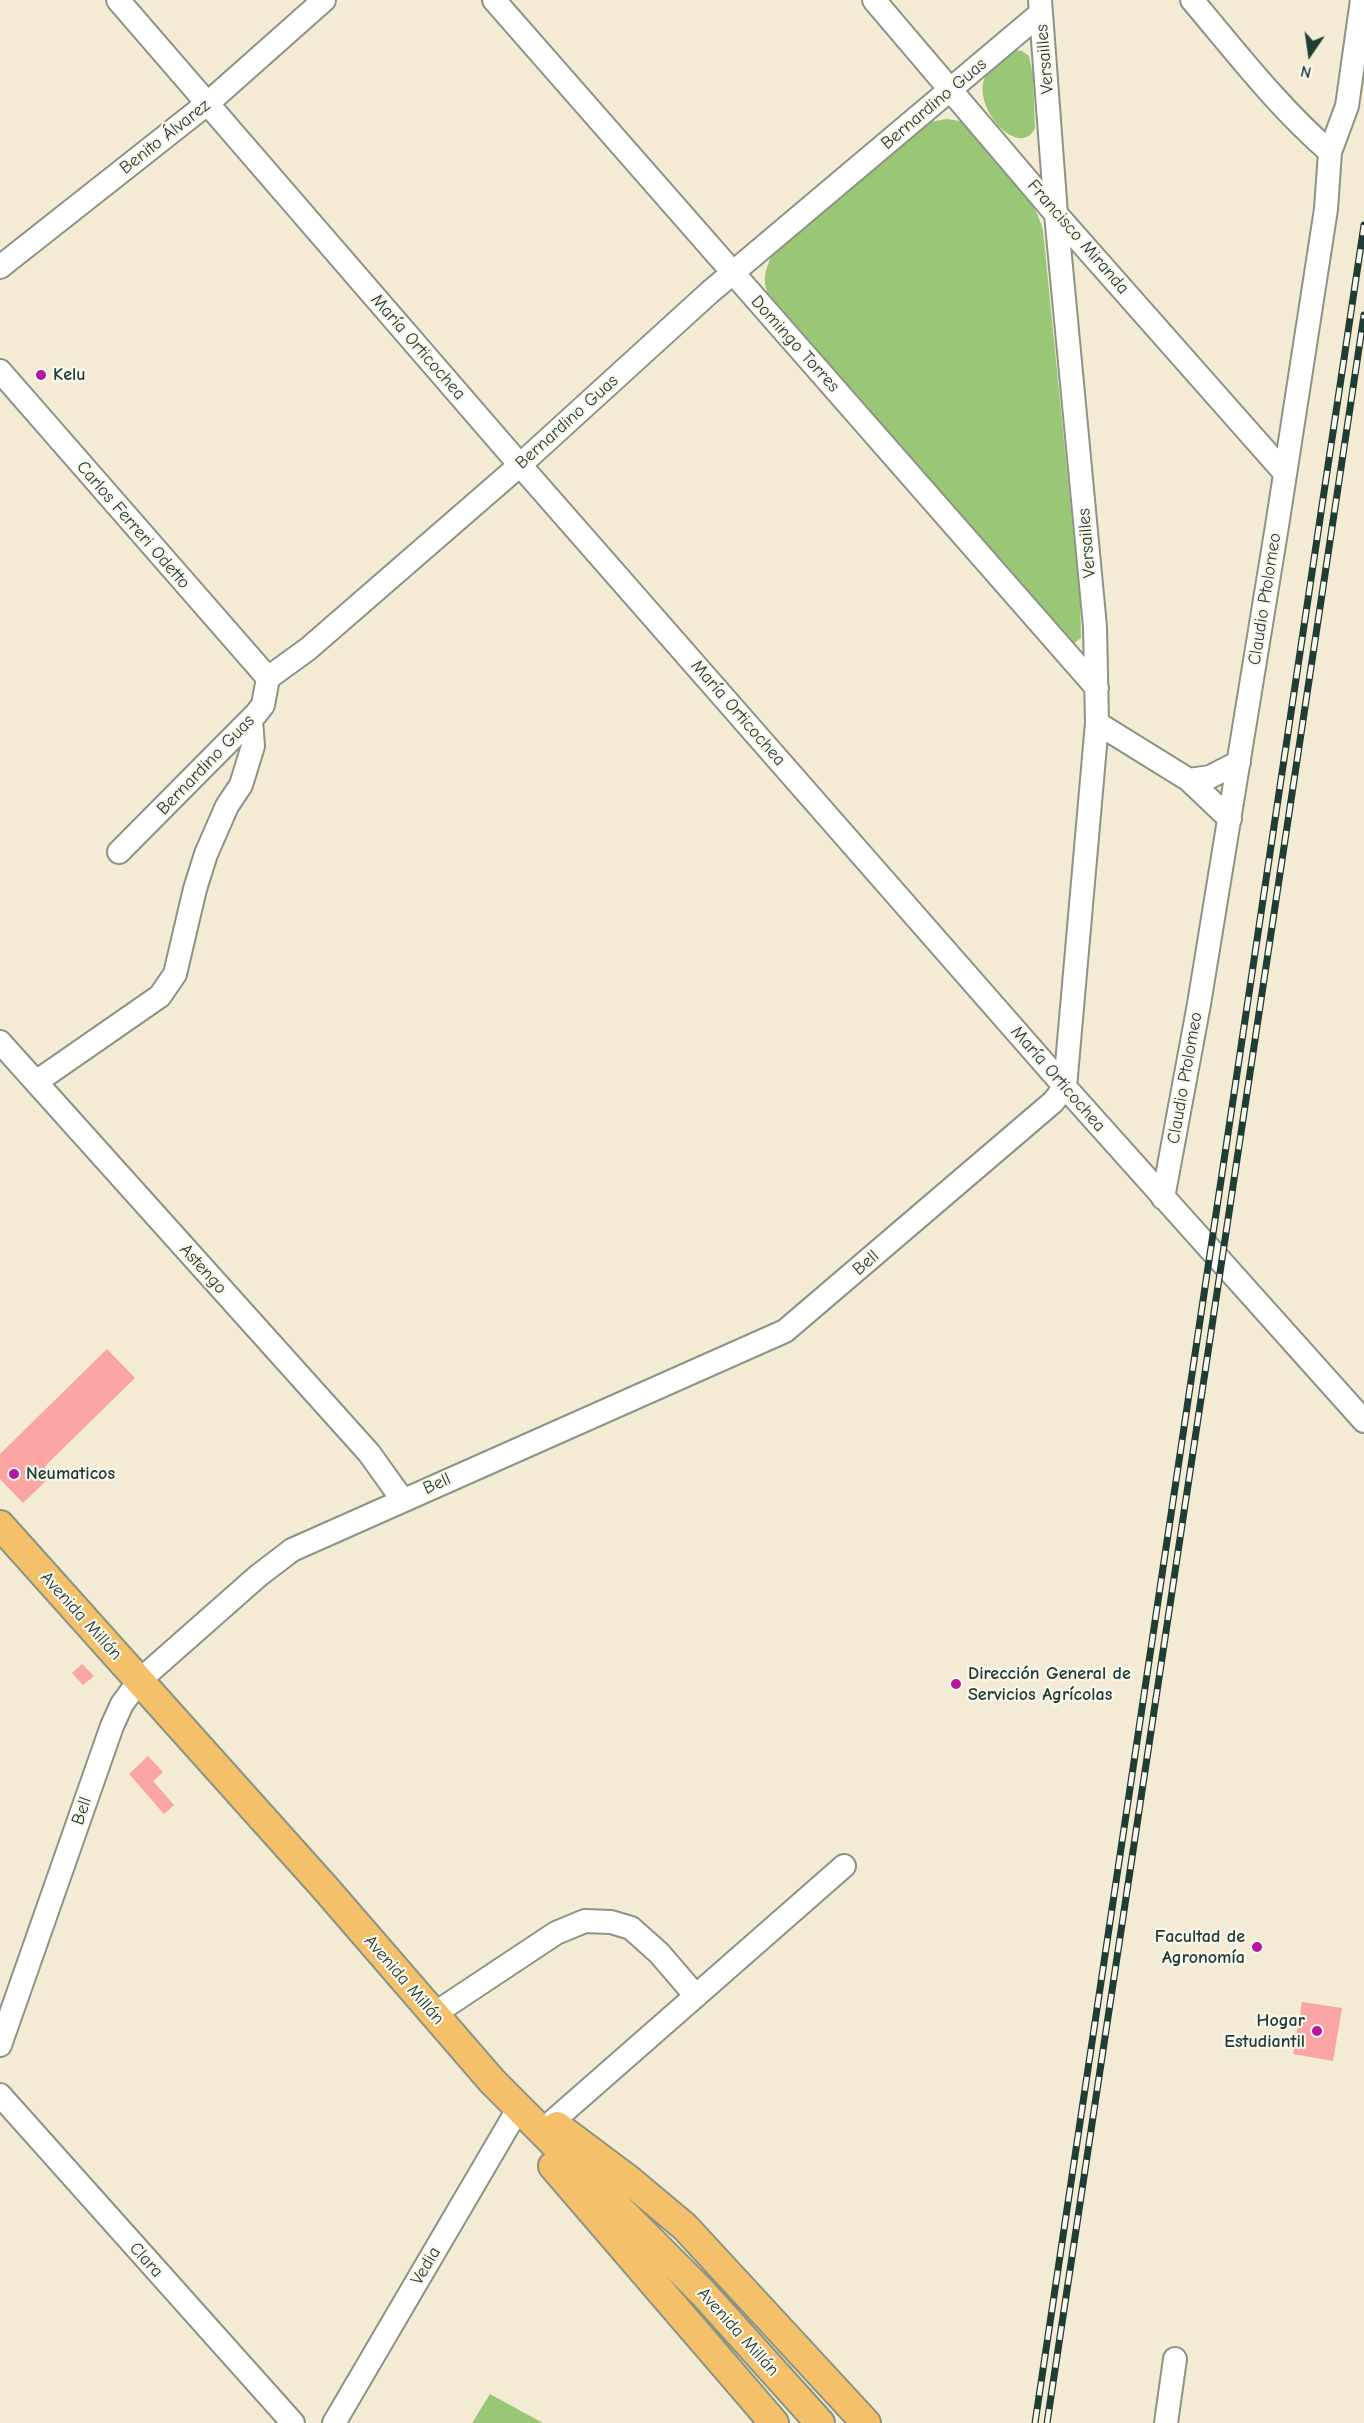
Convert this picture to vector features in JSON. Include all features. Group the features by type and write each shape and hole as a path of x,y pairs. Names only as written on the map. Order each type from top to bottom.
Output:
{"main road":[{"name":"Avenida Millán","path":"0,1525 326,1889 492,2081 533,2116 703,2293 820,2423"},
{"path":"533,2116 554,2168 774,2423"},
{"path":"533,2116 629,2180 685,2227 866,2423"}],"street":[{"name":"María Orticochea","path":"118,0 520,465 1065,1087 1364,1421"},
{"name":"Benito Álvarez","path":"0,267 208,104 324,0"},
{"name":"Domingo Torres","path":"494,0 1097,688"},
{"name":"Francisco Miranda","path":"874,0 1056,214 1284,472"},
{"path":"1192,0 1268,91 1303,129 1330,152"},
{"name":"Claudio Ptolomeo","path":"1163,1198 1230,819 1326,209 1330,152 1347,106 1362,0"},
{"name":"Bernardino Guas","path":"120,852 251,720 263,705 268,678 308,649 520,465 732,274 951,89 1040,6"},
{"name":"Versailles","path":"1040,6 1056,214 1095,627 1097,688 1097,723 1065,1087"},
{"name":"Carlos Ferreri Odetto","path":"0,371 268,678"},
{"path":"36,1082 160,996 175,974 206,854 227,806 242,785 253,746 251,720"},
{"path":"1097,723 1189,780 1230,819"},
{"path":"1189,780 1210,777 1239,762"},
{"name":"Astengo","path":"5,1057 36,1082 369,1453 402,1499"},
{"name":"Bell","path":"0,2045 112,1726 122,1704 139,1681 275,1561 292,1550 402,1499 785,1331 1053,1102 1065,1087"},
{"name":"Vedia","path":"334,2423 533,2116 696,1996 844,1866"},
{"path":"434,2014 556,1933 585,1921 611,1922 631,1928 658,1953 696,1996"},
{"name":"Clara","path":"0,2095 293,2423"},
{"path":"1166,2423 1175,2359"}],"green space":[{"path":"1014,50 1022,51 1029,56 1033,75 1035,128 1028,136 1019,138 1008,134 990,114 984,101 983,88 989,71"},
{"path":"947,119 960,121 970,127 1002,163 1022,187 1038,215 1043,230 1080,601 1081,638 1072,645 1064,641 1003,563 767,292 765,274 771,257 929,122"},
{"path":"490,2394 543,2423 472,2423"}],"building":[{"path":"107,1349 135,1378 45,1466 49,1478 23,1503 0,1479 0,1454"},
{"path":"82,1664 94,1676 83,1685 72,1673"},
{"path":"148,1756 163,1772 153,1781 174,1805 164,1814 129,1774"},
{"name":"Hogar Estudiantil","path":"1302,2002 1342,2008 1333,2061 1293,2054"}],"railway":[{"path":"1035,2423 1364,225"},
{"path":"1047,2423 1364,315"}],"place":[{"name":"Kelu","path":"41,375"},
{"name":"Neumaticos","path":"14,1474"},
{"name":"Dirección General de Servicios Agrícolas","path":"956,1684"},
{"name":"Facultad de Agronomía","path":"1257,1947"},
{"name":"Hogar Estudiantil","path":"1317,2031"}]}
